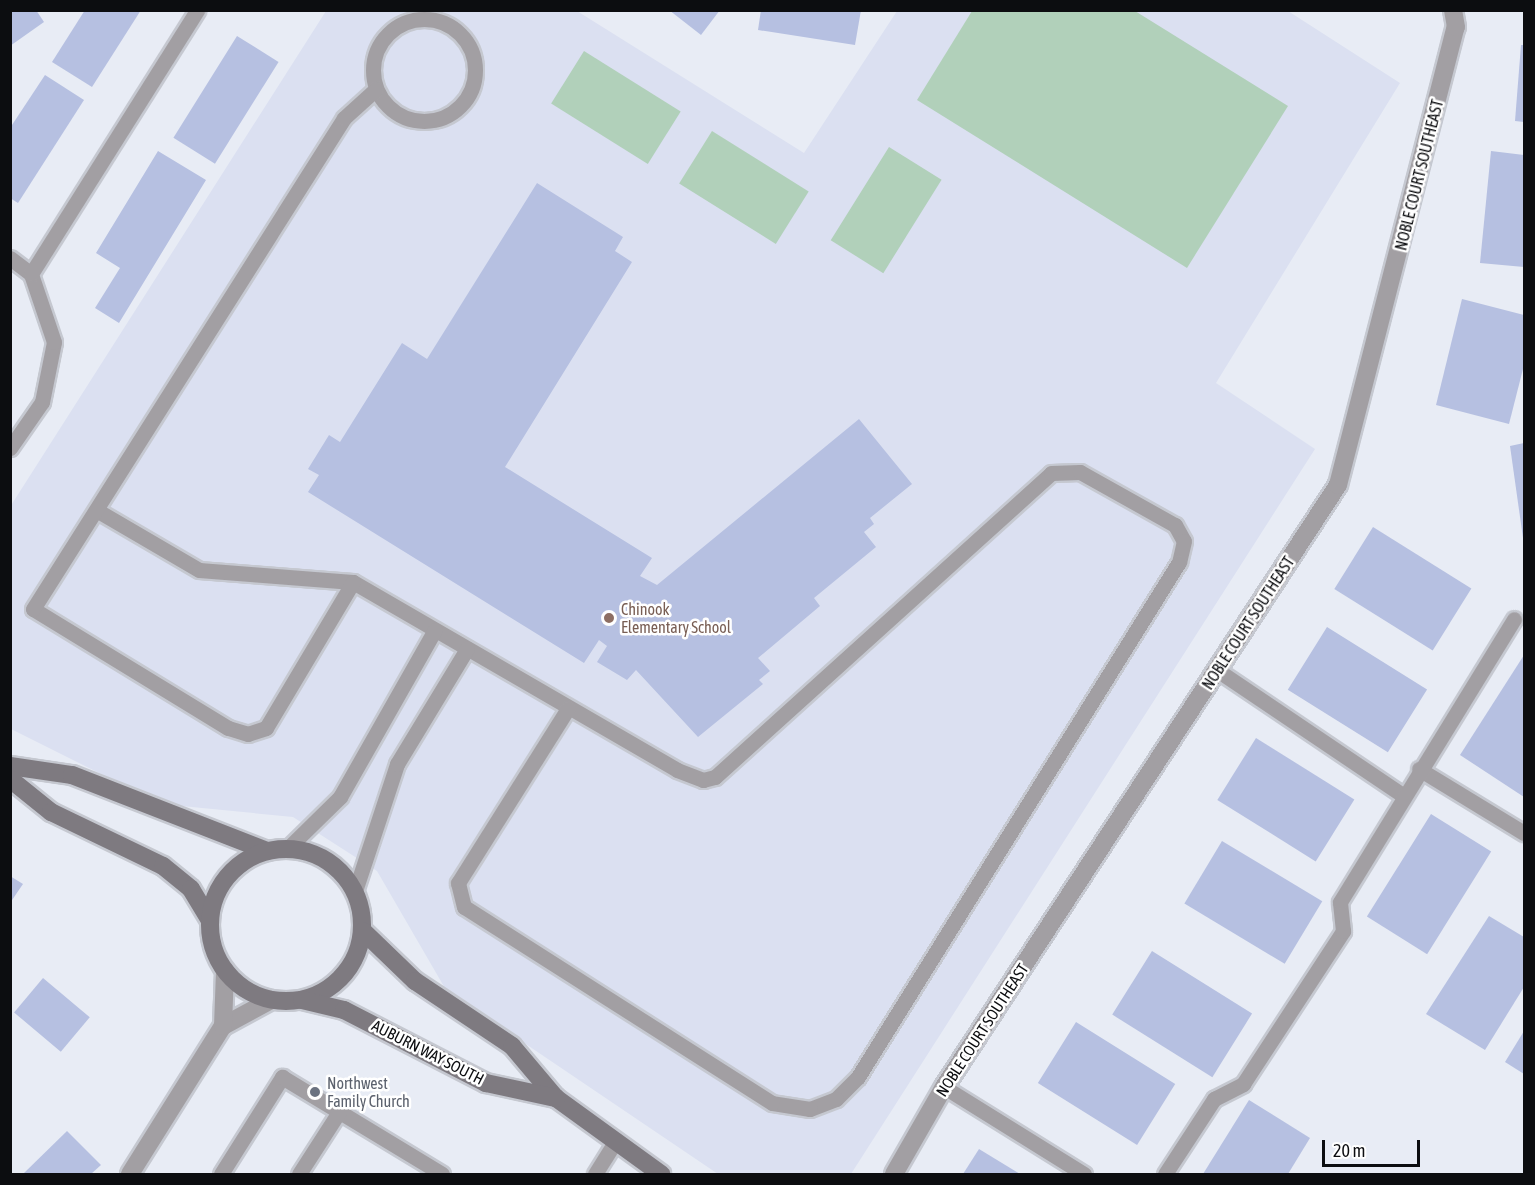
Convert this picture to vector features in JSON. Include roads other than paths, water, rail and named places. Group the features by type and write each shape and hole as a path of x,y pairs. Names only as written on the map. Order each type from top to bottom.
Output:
{"main road":[{"name":"AUBURN WAY SOUTH","path":"10,766 72,775 267,851"},
{"name":"AUBURN WAY SOUTH","path":"10,780 51,812 163,866 191,889 210,921 213,947 225,971 253,994 271,1000 302,1000 344,1010 486,1083 556,1098"},
{"name":"AUBURN WAY SOUTH","path":"210,921 227,876 267,851 288,848 328,860 355,891"},
{"path":"355,891 363,932"},
{"name":"AUBURN WAY SOUTH","path":"302,1000 344,976 363,932 415,981 512,1046 556,1098 661,1174"}],"street":[{"name":"NOBLE COURT SOUTHEAST","path":"894,1174 945,1087 1338,485 1456,27 1453,10"},
{"path":"223,1026 225,971"},
{"path":"130,1174 223,1026 271,1000"}],"lane":[{"path":"31,274 197,10"},
{"path":"353,582 266,728 248,734 228,728 33,609 98,511 344,118 376,89 375,57 381,43 405,23 437,21 464,38 471,52 470,91 442,118 411,120 391,108 376,89"},
{"path":"10,258 31,274 54,342 42,402 10,448"},
{"path":"98,511 199,570 353,582 676,770 703,780 715,777 1051,473 1080,472 1175,525 1184,542 1179,562 864,1067 836,1099 810,1109 772,1104 464,907 458,883 568,708"},
{"path":"1165,1174 1214,1099 1243,1084 1343,931 1340,902 1401,794 1514,620"},
{"path":"288,848 340,797 435,630"},
{"path":"355,891 397,764 467,649"},
{"path":"1217,670 1401,794"},
{"path":"1419,769 1524,833"},
{"path":"221,1174 282,1077 442,1174"},
{"path":"945,1087 1084,1174"},
{"path":"299,1174 339,1112"},
{"path":"594,1174 615,1142"}],"place":[{"name":"Chinook Elementary School","path":"609,618"},
{"name":"Northwest Family Church","path":"315,1092"}]}
